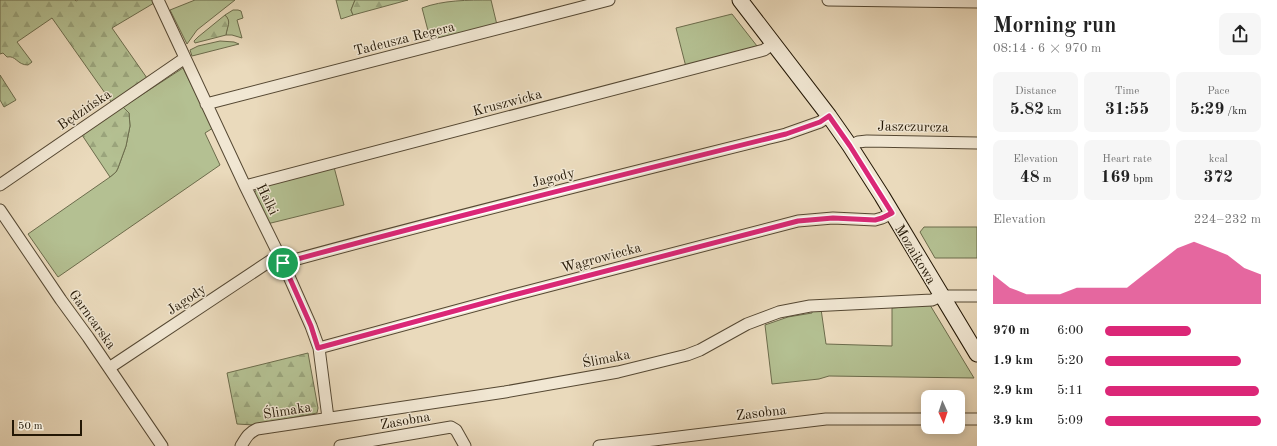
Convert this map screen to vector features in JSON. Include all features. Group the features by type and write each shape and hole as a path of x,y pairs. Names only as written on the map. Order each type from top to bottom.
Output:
{"street":[{"name":"Halki","path":"158,0 206,104 281,259 311,326 318,348 328,418"},
{"name":"Tadeusza Regera","path":"206,104 609,0"},
{"path":"828,0 977,2"},
{"name":"Mozaikowa","path":"746,1 774,43 850,146 977,354"},
{"name":"Kruszwicka","path":"245,186 764,50 774,43"},
{"name":"Będzińska","path":"0,185 185,58"},
{"name":"Jagody","path":"109,368 281,259 374,238 786,134 820,122 829,116"},
{"name":"Jaszczurcza","path":"850,146 867,141 977,142"},
{"name":"Garncarska","path":"0,210 162,446"},
{"name":"Wągrowiecka","path":"318,348 798,221 833,218 875,220 892,213"},
{"name":"Ślimaka","path":"242,446 247,435 257,429 505,392 618,372 687,355 700,350 747,324 779,312 810,306 932,300 941,296 977,296"},
{"name":"Zasobna","path":"599,446 826,419 921,419"},
{"path":"965,419 977,419"},
{"name":"Zasobna","path":"340,446 451,427 456,430 465,446"}],"green space":[{"path":"0,0 152,0 154,3 112,28 147,78 112,103 52,18 17,42 32,62 28,65 24,65 13,57 7,57 3,53 0,54"},
{"path":"195,0 235,0 197,30 187,44 170,10"},
{"path":"336,0 355,0 351,10 353,15 341,19"},
{"path":"355,0 408,0 353,15 351,10"},
{"path":"491,0 497,25 431,42 422,8 447,2"},
{"path":"233,10 241,11 243,18 237,20 242,38 226,35 228,20 225,15"},
{"path":"732,14 757,46 686,67 676,28"},
{"path":"225,15 229,22 226,35 195,43 194,41 198,37"},
{"path":"220,41 239,44 192,56 190,50 198,46"},
{"path":"183,68 213,128 205,133 220,165 58,277 28,234 116,172 126,146 130,126 129,113 123,107"},
{"path":"0,75 16,100 4,107 0,100"},
{"path":"123,107 129,113 130,126 126,146 118,168 110,177 82,135"},
{"path":"334,167 344,205 267,224 253,195 258,187"},
{"path":"924,227 977,227 977,258 935,258 920,232"},
{"path":"930,305 974,378 829,376 819,379 772,384 765,325 788,317 812,313 812,310 821,309 826,344 892,346 892,308"},
{"path":"308,353 318,408 317,413 254,425 237,424 227,373"}],"route":[{"path":"829,116 850,146 892,213 878,220 833,218 798,221 318,348 311,326 283,263 482,210 786,134 806,128 829,116"}]}
